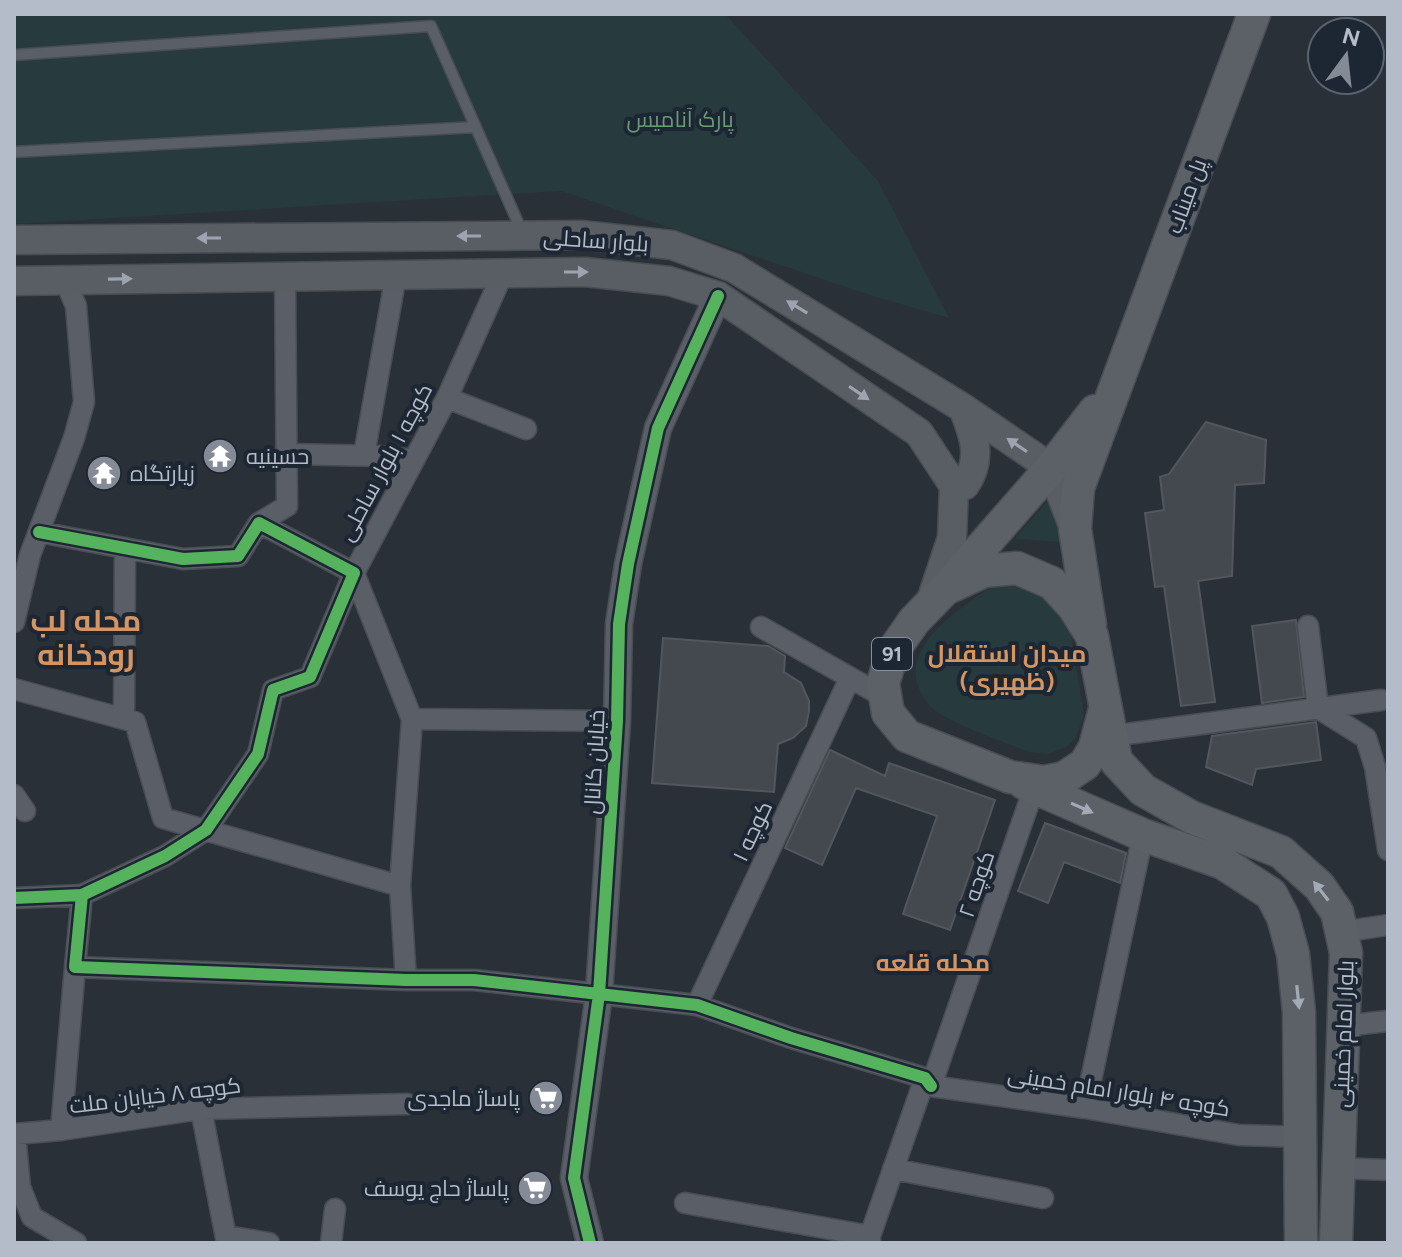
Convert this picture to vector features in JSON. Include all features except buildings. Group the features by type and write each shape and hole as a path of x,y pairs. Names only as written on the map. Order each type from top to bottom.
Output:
{"main road":[{"name":"پل میناب","path":"1118,379 1254,14"},
{"name":"بلوار ساحلی","path":"14,240 581,235 672,245 734,268 963,408 1051,468"},
{"name":"بلوار ساحلی","path":"14,281 585,272 669,281 718,296 919,433 954,486"},
{"name":"91","path":"1118,379 1078,488 1075,529 1108,723 1085,764 1064,778 1022,782 907,736 888,713 883,683 893,651 914,621 938,598 1051,468 1118,379"},
{"path":"938,598 952,538 954,486 965,485 973,474 977,458 973,432 963,408"},
{"path":"1051,468 1075,529"},
{"name":"91","path":"938,598 984,571 1017,568 1052,583 1074,607 1092,636"},
{"name":"بلوار امام خمینی","path":"1108,723 1116,761 1143,790 1191,817 1281,852 1319,886 1337,912 1346,953 1336,1243"},
{"name":"بلوار امام خمینی","path":"1022,782 1143,835 1223,863 1271,894 1283,917 1295,968 1299,1012 1301,1243"}],"street":[{"name":"کوچه ۱ بلوار ساحلی","path":"412,719 354,573 447,398 503,273"},
{"path":"364,455 396,275"},
{"path":"39,532 183,559 238,556 259,523 287,506 285,276"},
{"path":"14,622 30,555 74,438 84,402 76,306 65,280"},
{"name":"خیابان کانال","path":"590,1243 574,1178 599,994 617,721 619,624 628,564 658,428 718,296"},
{"path":"447,398 526,429"},
{"path":"287,454 364,455 414,460"},
{"path":"14,898 82,895 165,856 206,830 258,754 273,690 310,677 354,573 259,523"},
{"path":"124,719 125,548"},
{"path":"1308,626 1318,708"},
{"path":"761,627 886,698"},
{"name":"کوچه ۱","path":"697,1005 850,678"},
{"path":"14,689 135,722 163,818 400,886"},
{"path":"1108,723 1318,708 1381,700"},
{"path":"1318,708 1366,738 1382,766 1388,850"},
{"path":"406,980 400,886 412,719 617,721"},
{"name":"کوچه ۲","path":"870,1239 893,1169 928,1082 1022,782"},
{"path":"1085,1108 1143,835"},
{"path":"61,1130 82,895"},
{"path":"1341,932 1388,925"},
{"name":"کوچه ۴ بلوار امام خمینی","path":"75,967 474,980 697,1005 928,1082 1239,1135 1300,1137"},
{"path":"1343,1026 1388,1021"},
{"name":"کوچه ۸ خیابان ملت","path":"17,1187 15,1134 201,1109 407,1104"},
{"path":"201,1109 227,1239 269,1243"},
{"path":"1339,1168 1388,1170"},
{"path":"893,1169 1043,1198"},
{"path":"17,1187 32,1217 76,1243"},
{"path":"685,1203 870,1239"},
{"path":"331,1243 335,1209"}],"lane":[{"path":"14,55 431,26 524,236"},
{"path":"14,152 476,127"}],"green space":[{"name":"پارک آنامیس","path":"14,14 725,14 878,181 949,318 873,296 561,191 14,224"},
{"path":"1052,496 1063,542 1014,539"},
{"path":"1009,582 1034,585 1069,621 1084,715 1075,739 1066,747 1048,754 1029,752 948,718 929,705 916,678 920,653 935,631 981,594"}],"cycle path":[{"path":"590,1243 574,1178 599,994 617,721 619,624 628,564 658,428 718,296"},
{"path":"39,532 183,559 238,556 259,523 354,573 310,677 273,690 258,754 206,830 165,856 82,895"},
{"path":"14,898 82,895 75,967 474,980 697,1005 791,1038 925,1078 931,1086"}],"place":[{"name":"حسینیه","path":"220,456"},
{"name":"زیارتگاه","path":"104,473"},
{"name":"پاساژ ماجدی","path":"546,1098"},
{"name":"پاساژ حاج یوسف","path":"535,1188"}],"district":[{"name":"محله لب رودخانه","path":"86,638"},
{"name":"میدان استقلال (ظهیری)","path":"1007,668"},
{"name":"محله قلعه","path":"933,963"}]}
